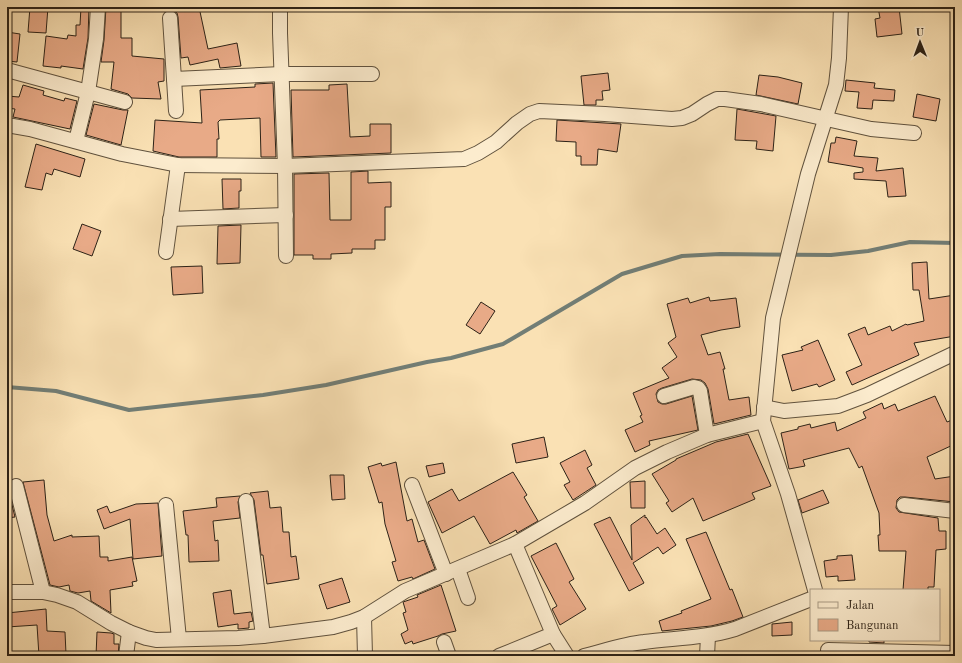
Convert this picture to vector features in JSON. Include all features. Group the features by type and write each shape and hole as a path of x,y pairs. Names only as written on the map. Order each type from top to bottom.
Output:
{"street":[{"path":"76,141 88,92 96,38 98,7"},
{"path":"280,7 286,256"},
{"path":"815,589 788,494 763,422 773,318 808,174 836,85 839,58 841,7"},
{"path":"170,18 176,111"},
{"path":"7,70 125,102"},
{"path":"174,79 282,74 372,74"},
{"path":"7,125 76,141 122,154 178,165 285,166 464,159 478,153 496,142 517,123 534,112 605,114 672,119 682,118 692,114 718,99 761,104 862,128 914,133"},
{"path":"166,252 178,165"},
{"path":"170,219 286,215"},
{"path":"764,407 784,412 838,406 867,395 955,353"},
{"path":"664,396 694,387 698,388 700,391 707,434"},
{"path":"7,592 43,592 57,595 77,602 129,632 156,640 238,638 333,627 364,617 405,591 515,544 585,503 635,468 667,452 707,434 763,422"},
{"path":"412,485 452,572 468,598"},
{"path":"16,486 43,592"},
{"path":"246,501 263,636"},
{"path":"166,505 179,640"},
{"path":"904,505 955,511"},
{"path":"515,544 553,634 567,656"},
{"path":"584,656 635,643 708,636 735,629 810,599"},
{"path":"364,617 364,656"},
{"path":"126,656 129,632"},
{"path":"508,654 553,634"},
{"path":"707,656 708,636"},
{"path":"444,642 449,656"},
{"path":"828,649 955,653"}],"building":[{"path":"30,7 48,7 46,33 28,32"},
{"path":"81,7 89,7 88,38 83,69 61,66 61,68 43,66 46,36 67,39 68,35 76,36 76,25 80,25"},
{"path":"106,7 121,7 121,38 132,38 132,56 164,59 164,81 158,82 161,99 132,98 128,94 111,89 114,62 101,62"},
{"path":"188,7 199,7 208,49 237,43 241,66 220,68 218,59 190,65 188,57 181,58 178,17 177,13 172,10"},
{"path":"878,7 899,7 902,34 877,37 875,19 880,18"},
{"path":"7,32 20,34 17,62 7,61"},
{"path":"608,73 610,90 602,91 603,100 596,100 596,105 584,105 581,76"},
{"path":"759,75 778,77 802,83 798,104 756,95"},
{"path":"846,80 875,83 874,88 895,90 894,101 873,100 872,109 857,108 859,92 845,91"},
{"path":"273,83 276,157 261,157 260,118 220,120 218,122 219,139 217,139 217,157 179,157 153,151 155,120 202,123 200,90 255,87 255,84"},
{"path":"347,84 350,137 370,136 370,124 391,124 391,153 293,157 291,90 329,90 329,85"},
{"path":"23,85 44,91 43,95 64,101 65,98 77,101 70,129 13,117 15,109 7,108 7,96 19,97"},
{"path":"917,94 940,99 936,121 913,117"},
{"path":"94,104 128,110 121,145 86,135"},
{"path":"737,109 776,116 773,151 756,149 757,141 735,140"},
{"path":"557,120 621,124 617,152 598,149 597,165 581,165 581,156 576,156 576,142 556,141"},
{"path":"836,137 857,141 854,156 878,158 876,171 903,168 906,196 888,197 886,181 854,179 854,173 863,172 863,168 828,162 831,143 835,143"},
{"path":"36,144 85,159 80,177 54,169 52,175 46,173 42,190 25,187"},
{"path":"368,171 368,183 391,182 391,207 385,207 385,240 375,240 375,249 352,249 352,253 331,254 331,259 313,259 313,255 294,255 294,174 329,173 330,220 351,220 351,172"},
{"path":"222,179 241,179 239,208 223,209"},
{"path":"82,224 101,231 92,256 73,249"},
{"path":"241,225 240,263 217,264 218,226"},
{"path":"927,262 929,299 955,295 955,336 914,343 919,355 852,385 846,372 862,365 848,334 865,327 868,335 890,326 892,331 906,324 924,321 919,290 913,290 912,263"},
{"path":"202,266 203,293 173,295 171,267"},
{"path":"709,297 710,301 736,298 740,327 701,335 708,355 720,352 725,369 723,369 729,400 749,397 751,415 714,424 708,389 705,383 701,380 692,379 662,388 658,390 656,394 658,402 662,404 692,396 698,430 649,441 650,445 635,452 625,430 643,422 640,416 642,415 633,393 669,378 662,368 677,357 668,343 676,337 667,304 688,298 690,303"},
{"path":"481,302 495,311 480,334 466,325"},
{"path":"818,340 835,380 819,387 817,384 792,391 782,355 803,350 801,347"},
{"path":"935,396 947,422 952,420 955,425 955,444 927,457 935,479 955,476 955,502 905,497 900,497 897,500 896,508 899,512 938,518 939,531 946,531 946,549 936,550 934,587 928,587 928,589 903,589 906,551 879,551 879,513 862,466 859,468 849,448 803,460 805,466 789,469 781,433 798,429 798,427 810,424 811,428 835,422 837,431 866,418 863,412 882,403 884,409 895,404 898,411"},
{"path":"748,434 771,486 752,493 755,499 703,521 693,498 672,512 666,503 669,501 652,474 676,459 716,442"},
{"path":"544,437 548,457 516,463 512,444"},
{"path":"585,450 592,465 587,468 596,485 573,500 564,485 570,482 560,463"},
{"path":"396,462 407,521 412,519 418,542 424,540 435,569 413,579 412,577 398,581 392,562 396,561 385,524 382,502 379,503 368,467 381,463 382,466"},
{"path":"443,463 445,473 429,477 426,466"},
{"path":"513,472 527,495 524,497 538,521 517,533 516,530 490,544 474,516 442,533 428,502 452,489 459,501"},
{"path":"330,475 344,475 345,499 332,500"},
{"path":"44,480 47,515 54,541 72,535 72,537 99,536 100,557 108,557 108,561 132,557 137,581 132,582 133,586 110,590 111,613 91,601 90,591 78,593 70,591 69,585 59,587 50,585 23,482"},
{"path":"645,481 645,508 631,508 630,482"},
{"path":"823,490 829,503 802,513 798,500"},
{"path":"268,491 270,508 281,507 283,532 289,532 291,557 296,556 299,579 267,584 263,555 261,555 254,500 250,493"},
{"path":"240,496 238,502 240,518 213,521 215,541 218,540 219,561 189,562 188,535 186,535 183,511 217,507 216,498"},
{"path":"7,497 10,497 15,517 7,518"},
{"path":"158,503 162,556 133,559 130,519 104,529 97,510 107,506 110,513 136,504"},
{"path":"645,515 645,518 646,517 657,534 665,528 676,545 663,554 658,547 633,563 644,583 629,591 594,524 610,517 632,560 631,525"},
{"path":"706,532 743,617 711,626 662,631 659,621 682,613 681,611 711,599 686,539"},
{"path":"556,543 574,579 569,582 586,609 560,625 552,609 557,606 531,556"},
{"path":"852,555 855,580 838,581 838,576 826,577 824,561 837,559 837,556"},
{"path":"342,578 350,602 327,609 319,585"},
{"path":"441,585 456,631 413,644 412,641 405,644 401,634 408,630 403,613 406,612 403,602 418,597 417,595"},
{"path":"231,590 234,614 251,612 253,621 249,622 249,628 238,629 238,624 218,627 213,593"},
{"path":"46,609 47,631 65,632 66,654 39,656 37,625 7,627 7,613"},
{"path":"792,622 792,635 772,636 772,624"},
{"path":"97,632 114,634 114,644 119,644 118,656 96,656"},
{"path":"884,641 884,643 869,642"}],"waterway":[{"path":"7,387 56,391 129,410 263,395 326,385 451,358 503,344 622,274 682,256 720,254 831,255 868,251 910,242 955,243"}]}
